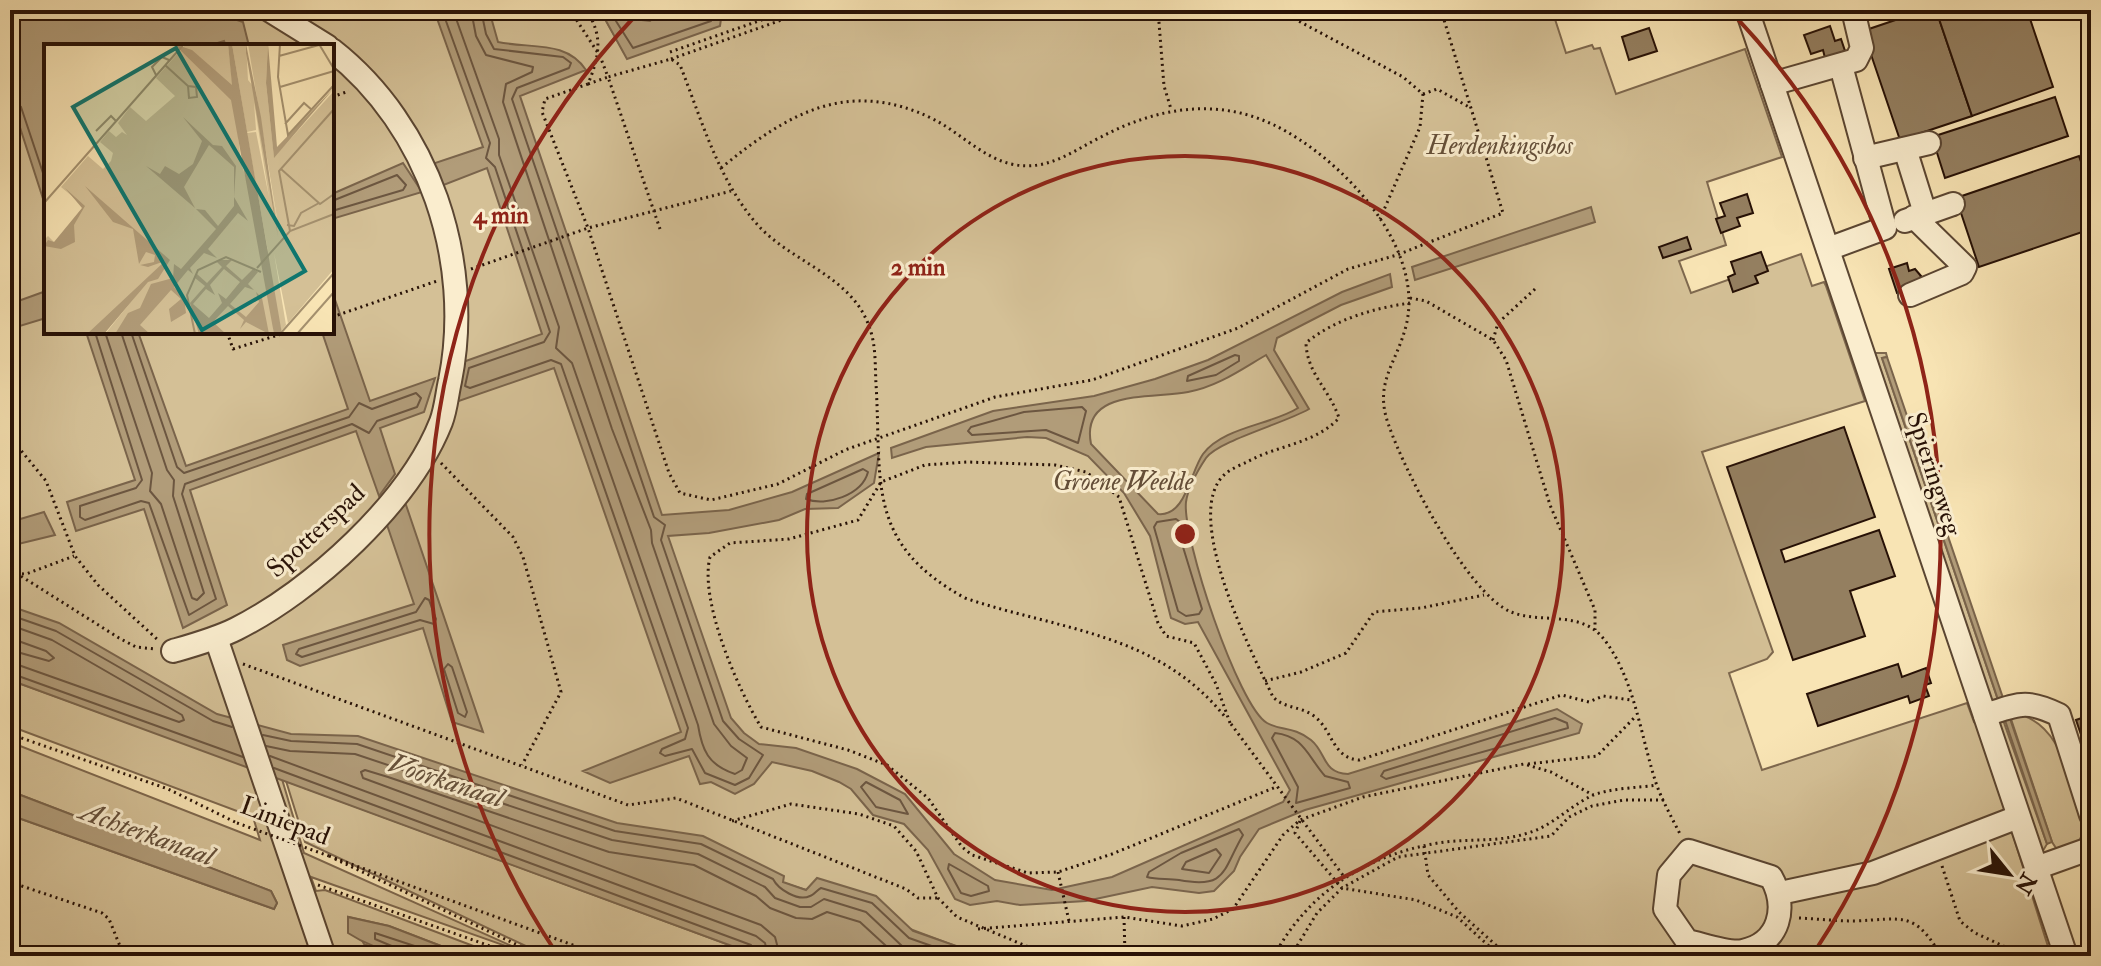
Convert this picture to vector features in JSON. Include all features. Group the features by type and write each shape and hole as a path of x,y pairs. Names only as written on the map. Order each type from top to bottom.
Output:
{"street":[{"path":"269,10 324,44"},
{"name":"Spieringweg","path":"1747,10 1828,249 1998,710 2018,817 2066,956"},
{"path":"1772,84 1841,66 1861,55 1853,10"},
{"name":"Spotterspad","path":"173,651 220,648 328,565 377,518 427,449 442,421 455,354 456,275 445,220 411,142 357,69 334,52"},
{"path":"1841,66 1885,228"},
{"path":"1865,158 1929,143"},
{"path":"1905,149 1919,215 1965,267 1962,273 1910,295"},
{"path":"1828,249 1953,204"},
{"path":"220,648 324,956"},
{"path":"1998,710 2033,703 2059,715 2091,815"},
{"path":"1780,893 1873,873 2018,817"},
{"path":"2036,868 2089,849 2091,844"},
{"path":"1689,851 1771,877 1780,893 1781,917 1768,940 1741,952 1687,941 1665,909 1669,875 1689,851"}],"path":[{"path":"570,10 600,56 660,229"},
{"path":"586,10 599,37 600,56 588,84"},
{"path":"670,52 790,10"},
{"path":"810,10 545,99 542,112 588,228 669,473 680,493 711,500 778,484 845,450 995,397 1092,380 1238,328 1348,269 1397,255 1503,213 1441,10"},
{"path":"1158,10 1164,86 1172,110"},
{"path":"1278,10 1403,77 1423,94"},
{"path":"671,59 680,65 731,191 758,226 837,283 859,308 870,328 881,482 887,522 918,566 942,586 990,607 1103,636 1141,650 1198,687 1230,723 1345,878"},
{"path":"1423,94 1437,89 1471,108"},
{"path":"1380,219 1420,127 1423,94"},
{"path":"721,168 786,119 843,101 902,107 933,120 990,156 1010,164 1033,166 1058,162 1134,120 1172,110 1208,108 1273,125 1335,166 1358,187 1380,219 1397,255 1410,300 1406,328 1384,377 1383,404 1389,427 1435,521 1486,595 1512,612 1571,619 1595,631 1615,655 1657,785 1689,851"},
{"path":"334,316 588,228 731,191"},
{"path":"1493,340 1498,323 1535,289"},
{"path":"1595,631 1595,610 1550,505 1506,360 1493,340 1426,301 1410,300 1323,329 1306,343 1307,359 1334,402 1339,418 1328,430 1253,459 1224,475 1215,493 1212,520 1223,586 1265,681 1281,705 1315,716 1347,759 1359,760 1562,695 1589,702 1603,696 1631,700"},
{"path":"228,334 233,349 282,334"},
{"path":"10,437 46,481 75,556 124,611 173,651"},
{"path":"427,449 513,537 523,557 561,692 521,766"},
{"path":"1230,723 1216,684 1194,643 1166,636 1158,623 1119,497 1086,472 1055,465 967,462 925,465 881,482 858,520 789,539 730,543 710,557 706,575 711,600 748,706 761,727 848,750 887,765 928,798 962,847 972,855 1028,873 1058,872 1276,787"},
{"path":"10,573 51,568 75,556"},
{"path":"16,573 136,647 173,651"},
{"path":"1265,681 1301,672 1346,653 1374,612 1421,608 1486,595"},
{"path":"220,648 628,805 676,798 906,889 918,898 938,898"},
{"path":"978,929 1124,917 1182,926 1213,919 1233,909 1283,835 1300,820 1363,797 1524,764 1597,756 1637,716"},
{"name":"Liniepad","path":"10,734 168,789 237,823 329,856 541,956"},
{"path":"1524,764 1551,772 1593,795"},
{"path":"1274,956 1297,919 1335,884 1393,853 1424,846 1501,840 1532,832 1593,795 1657,785"},
{"path":"1291,956 1317,913 1342,888 1398,857 1551,836 1569,817 1592,806 1624,800 1664,800"},
{"path":"732,821 791,804 859,814 894,826 916,851 938,898 957,917 978,929 1050,956"},
{"path":"1300,820 1295,833 1335,884 1342,888 1416,900 1457,917 1500,956"},
{"path":"1424,846 1428,875 1459,912 1508,956"},
{"path":"1936,847 1960,921 1975,933 2025,956"},
{"path":"329,856 603,956"},
{"path":"1058,872 1069,921"},
{"path":"299,879 518,956"},
{"path":"10,882 102,913 109,919 124,956"},
{"path":"10,914 15,923 10,936"},
{"path":"1781,917 1856,921 1899,916 1929,935 1941,956"},
{"path":"1124,917 1125,956"}],"green space":[{"name":"Groene Weelde","path":"10,10 600,10 626,56 641,44 617,10 1552,10 1566,53 1592,45 1594,49 1600,48 1616,94 1745,49 1782,157 1707,182 1726,245 1679,261 1691,293 1801,254 1812,286 1824,282 1826,286 1865,401 1702,452 1773,652 1767,659 1729,673 1762,770 1967,703 1974,722 1977,721 2051,956 982,956 806,890 609,827 268,732 304,853 534,956 311,877 316,891 325,890 500,956 467,956 389,926 349,917 364,944 398,956 10,956 10,815 274,909 277,903 271,891 10,791 10,742 260,840 253,817 10,726 10,680 237,762 10,608"},
{"path":"1873,353 1886,353 1887,357 1882,358 1999,703 1991,701"},
{"path":"2009,713 2027,717 2042,726 2062,756 2086,828 2081,842 2058,851 2052,842"},
{"path":"2002,717 2047,844 2041,854 1995,720"},
{"path":"286,781 759,956 547,956 305,842"}],"water":[{"path":"10,10 207,10 243,22 248,44 225,44 224,41 214,44 44,44 44,202 14,109 10,110"},
{"path":"434,10 489,10 498,42 558,50 578,60 586,70 520,96 662,515 729,510 792,492 879,453 874,483 838,508 805,509 779,520 709,533 668,536 731,718 744,733 759,744 796,748 857,769 905,794 954,854 995,880 1052,890 1112,877 1283,802 1290,790 1198,622 1185,624 1171,618 1150,536 1124,493 1088,456 1046,438 1027,437 926,447 892,458 891,448 993,411 1094,396 1155,379 1208,360 1342,292 1390,274 1392,287 1341,305 1277,338 1274,350 1309,409 1213,452 1206,458 1191,485 1186,502 1193,549 1228,655 1255,710 1267,723 1311,740 1329,766 1340,773 1348,774 1557,709 1582,724 1579,733 1305,810 1259,829 1234,871 1214,891 1199,893 1152,887 1086,901 1020,905 997,901 970,905 955,899 928,850 904,824 873,815 851,789 812,771 772,762 754,784 735,794 711,782 700,784 689,756 610,783 583,771 681,732 554,368 453,403 460,363 542,334 487,168 441,186 432,164 483,147","holes":["1266,355 1298,408 1235,432 1212,445 1198,462 1181,501 1167,513 1158,514 1091,444 1091,426 1097,413 1108,405 1139,397 1199,390"]},
{"path":"600,10 635,10 642,20 650,21 661,10 728,10 722,12 720,26 627,59"},
{"path":"403,163 422,192 334,218 334,193"},
{"path":"1591,207 1595,222 1415,280 1412,267"},
{"path":"44,292 44,319 10,329 10,304"},
{"path":"334,297 370,401 435,378 424,412 380,428 395,474 379,496 356,431 190,490 227,605 183,628 144,509 76,531 67,502 135,480 87,334 139,334 186,466 348,409 323,334 334,334"},
{"path":"1887,357 2052,842 2047,844 1882,358"},
{"path":"405,502 483,732 452,722 423,628 300,666 287,660 283,645 414,604 386,522"},
{"path":"44,512 55,535 10,546 10,522"},
{"name":"Voorkanaal","path":"10,606 59,623 217,714 291,734 358,736 617,823 703,836 784,876 783,882 806,890 817,878 876,896 913,931 985,956 759,956 10,680"},
{"path":"10,791 271,891 277,903 274,909 10,815"},
{"path":"348,917 389,926 467,956 405,954 376,947 348,933"}],"building":[{"path":"1925,10 1936,10 1972,116 1900,140 1863,31"},
{"path":"1936,10 2027,10 2053,87 1972,116"},
{"path":"1830,26 1835,41 1841,39 1845,51 1825,58 1823,50 1811,54 1804,35"},
{"path":"1649,28 1657,51 1629,60 1622,37"},
{"path":"2055,97 2068,136 1945,178 1932,137"},
{"path":"2079,156 2091,191 2091,229 1979,267 1956,198"},
{"path":"1747,194 1753,213 1737,218 1740,226 1721,233 1716,219 1725,216 1720,203"},
{"path":"1687,237 1691,249 1663,258 1659,247"},
{"path":"1761,252 1768,271 1755,276 1758,283 1733,292 1728,277 1735,274 1731,262"},
{"path":"1907,263 1909,271 1915,269 1921,276 1915,287 1897,293 1889,269"},
{"path":"1844,427 1875,517 1781,550 1785,562 1879,530 1895,576 1850,591 1865,636 1793,660 1727,467"},
{"path":"1898,664 1902,677 1926,668 1931,683 1925,685 1929,696 1910,703 1908,696 1818,726 1807,694"},
{"path":"2091,715 2091,764 2076,720"}],"park label":[{"name":"Herdenkingsbos","path":"1500,146"}],"water label":[{"name":"Achterkanaal","path":"147,834"}]}
